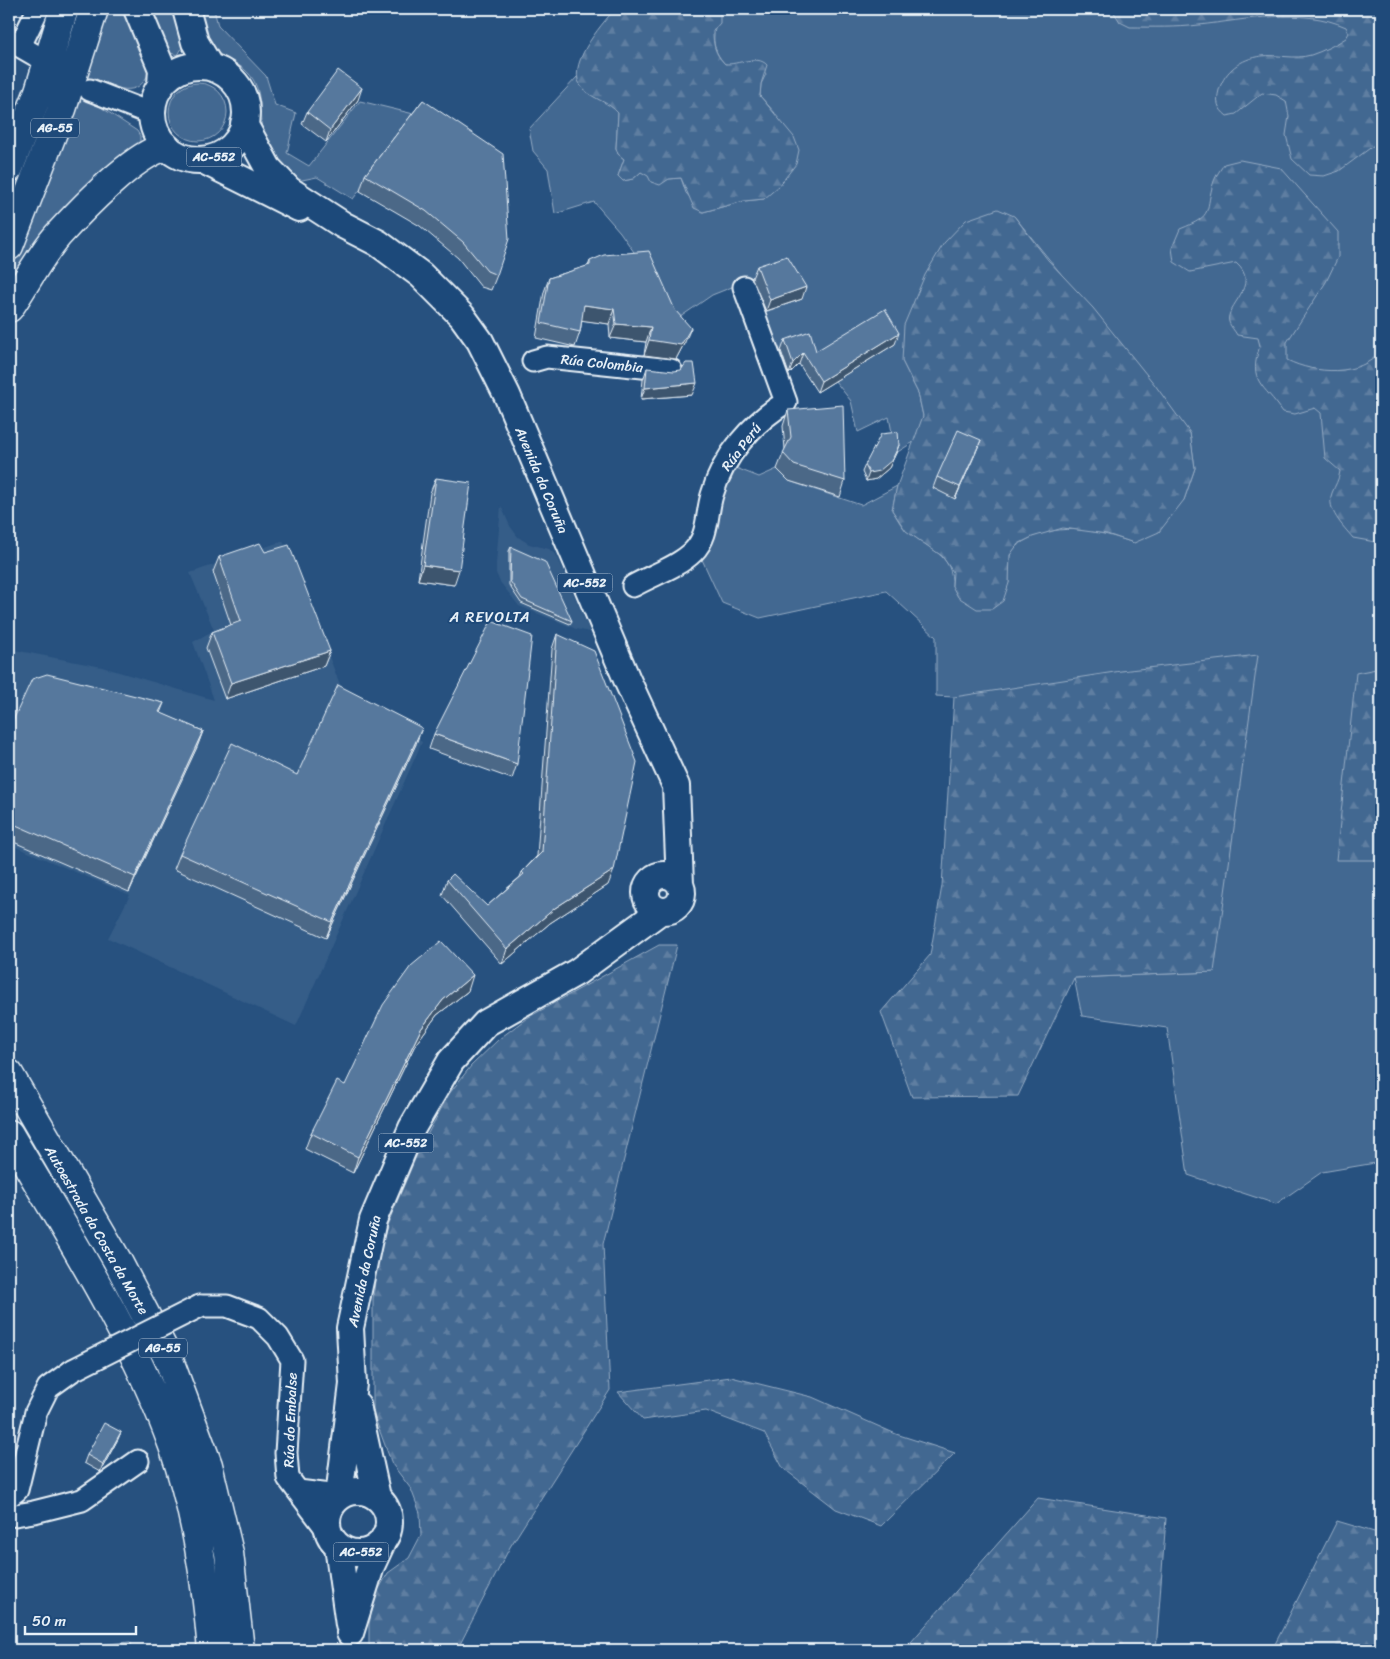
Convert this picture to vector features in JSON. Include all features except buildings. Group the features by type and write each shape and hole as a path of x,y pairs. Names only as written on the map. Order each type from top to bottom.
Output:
{"highway":[{"name":"AG-55","path":"9,168 39,91 64,9"},
{"name":"AG-55","path":"9,246 62,109 94,9"},
{"path":"9,308 57,236 133,161 156,148 166,147"},
{"name":"Autoestrada da Costa da Morte","path":"9,1074 117,1260 169,1360 208,1465 230,1553 240,1650"},
{"name":"Autoestrada da Costa da Morte","path":"9,1134 89,1272 135,1359 173,1446 193,1516 205,1577 212,1650"}],"main road":[{"path":"137,9 162,69 161,85"},
{"name":"AC-552","path":"152,114 154,126 166,147 177,155 190,159 203,160 217,156 229,148 238,138 244,124 244,103 235,83 224,73 210,67 195,42 186,9"},
{"path":"152,114 154,99 161,85 171,75 183,69 196,66 210,67"},
{"name":"AC-552","path":"244,124 268,168 289,190 343,225"},
{"name":"AC-552","path":"203,160 288,204 343,225"},
{"name":"Avenida da Coruña","path":"343,225 378,243 421,275 462,316 480,341 507,395 624,673 676,786 671,880 650,881 645,893 653,905 577,972 486,1024 451,1060 412,1128 373,1220 350,1328 353,1384 378,1497"},
{"name":"Avenida da Coruña","path":"339,1496 353,1384"},
{"path":"339,1496 354,1490 363,1491 378,1497"},
{"name":"AC-552","path":"339,1496 328,1512 349,1642"},
{"name":"AC-552","path":"349,1642 371,1566 388,1531 388,1513 378,1497"},
{"name":"AC-552","path":"333,1538 352,1552 367,1552 383,1540 388,1531"}],"street":[{"path":"21,47 38,9"},
{"path":"90,90 152,114"},
{"name":"Rúa Perú","path":"633,586 693,552 706,532 711,496 724,465 744,438 766,415 786,402 744,287"},
{"name":"Rúa Colombia","path":"534,361 546,357 671,370"},
{"name":"Rúa do Embalse","path":"9,1496 17,1490 36,1412 48,1388 73,1370 200,1306 227,1306 259,1318 278,1337 292,1360 286,1452 288,1478 333,1538"},
{"path":"9,1516 82,1500 138,1461"},
{"path":"298,1491 339,1496"}],"shaded area":[{"path":"501,506 510,526 518,537 529,544 549,549 557,556 590,632 576,629 519,606 500,582 496,573 496,563"},
{"path":"283,541 347,702 422,742 296,1026 108,938 130,895 9,844 9,649 102,667 214,700 193,642 214,630 190,573"},
{"path":"130,1642 135,1650 38,1650"}],"green space":[{"path":"107,9 127,9 149,72 139,86 132,89 118,88 94,78 84,96 137,131 140,136 140,143 9,287 15,257 32,219 64,135"},
{"path":"146,9 175,9 182,48 178,55 170,53"},
{"path":"197,9 214,9 218,26 266,76 275,105 296,113 287,153 309,166 360,101 418,115 353,199 317,177 292,182 278,166 263,133 257,87 254,81 243,68 218,53 210,44"},
{"path":"615,9 716,9 720,14 720,23 713,31 713,41 717,53 725,64 758,60 767,65 761,84 760,96 794,137 799,150 796,164 779,186 764,199 744,201 703,212 694,208 681,178 669,179 660,185 651,182 648,176 641,172 633,179 623,181 618,176 624,159 618,154 616,148 618,113 583,89 578,80 578,70 586,47"},
{"path":"716,9 1381,9 1381,1162 1322,1172 1276,1204 1188,1175 1167,1028 1082,1016 1074,978 1214,972 954,697 936,696 936,637 886,591 760,618 722,603 700,555 731,466 759,477 777,469 789,481 861,505 897,486 892,510 906,530 932,548 944,560 952,575 952,586 1009,583 1009,559 1014,548 1039,534 1066,529 1080,530 1134,543 1184,500 1195,468 1190,433 1014,216 902,361 918,393 923,416 915,441 896,453 889,417 858,432 851,401 835,381 812,362 806,342 779,352 762,313 802,299 782,267 712,295 670,324 643,265 620,232 594,202 555,214 548,169 533,151 529,129 577,77 581,85 591,95 608,104 618,113 616,148 618,154 624,159 618,176 623,181 633,179 641,172 669,179 681,178 686,193 703,212 744,201 764,199 775,113 760,96 761,84 766,74 756,59 736,65 725,64 720,58 714,40 715,28 720,14"},
{"path":"1112,9 1381,9 1381,140 1339,171 1324,176 1309,175 1292,159 1286,135 1289,116 1286,101 1276,95 1262,93 1236,114 1227,116 1218,105 1219,90 1225,77 1241,63 1261,56 1298,57 1311,55 1329,48 1346,38 1349,33 1346,27 1329,21 1292,16 1254,18 1182,27 1130,27 1120,22"},
{"path":"192,83 204,83 219,91 227,106 227,118 219,133 204,141 192,141 177,133 169,118 169,106 177,91"},
{"path":"1240,160 1281,168 1338,232 1338,257 1326,282 1287,342 1287,360 1311,368 1337,371 1361,365 1381,351 1381,543 1353,538 1333,512 1331,506 1332,493 1340,471 1325,458 1321,413 1315,408 1295,414 1283,412 1264,388 1257,375 1255,368 1256,358 1260,346 1258,338 1237,335 1230,324 1229,316 1244,287 1243,271 1236,263 1190,272 1174,262 1172,248 1180,229 1204,216 1217,174 1224,164"},
{"path":"998,209 1014,216 1048,260 1093,308 1155,385 1190,433 1195,468 1184,500 1159,532 1134,543 1107,534 1063,528 1032,537 1018,544 1010,555 1009,583 1003,601 992,609 977,609 958,597 952,586 953,572 942,556 906,531 892,510 897,486 923,416 918,393 902,361 904,325 925,275 944,243 966,220"},
{"path":"1258,655 1214,972 1074,978 1018,1096 912,1097 881,1012 930,955 942,886 954,697 1121,671"},
{"path":"1381,668 1381,860 1336,860 1356,673"},
{"path":"659,945 677,945 603,1244 610,1390 510,1547 457,1650 369,1650 369,1624 376,1594 388,1573 409,1558 421,1535 420,1513 411,1489 392,1464 373,1413 373,1300 377,1261 388,1223 418,1152 449,1094 471,1066 499,1039 527,1018"},
{"path":"731,1377 812,1397 896,1434 955,1453 881,1526 836,1509 783,1468 764,1433 706,1411 643,1420 618,1392"},
{"path":"1038,1498 1166,1518 1156,1650 904,1650"},
{"path":"1337,1521 1381,1534 1381,1640 1362,1650 1272,1650"}],"district":[{"name":"A REVOLTA","path":"490,617"}]}
